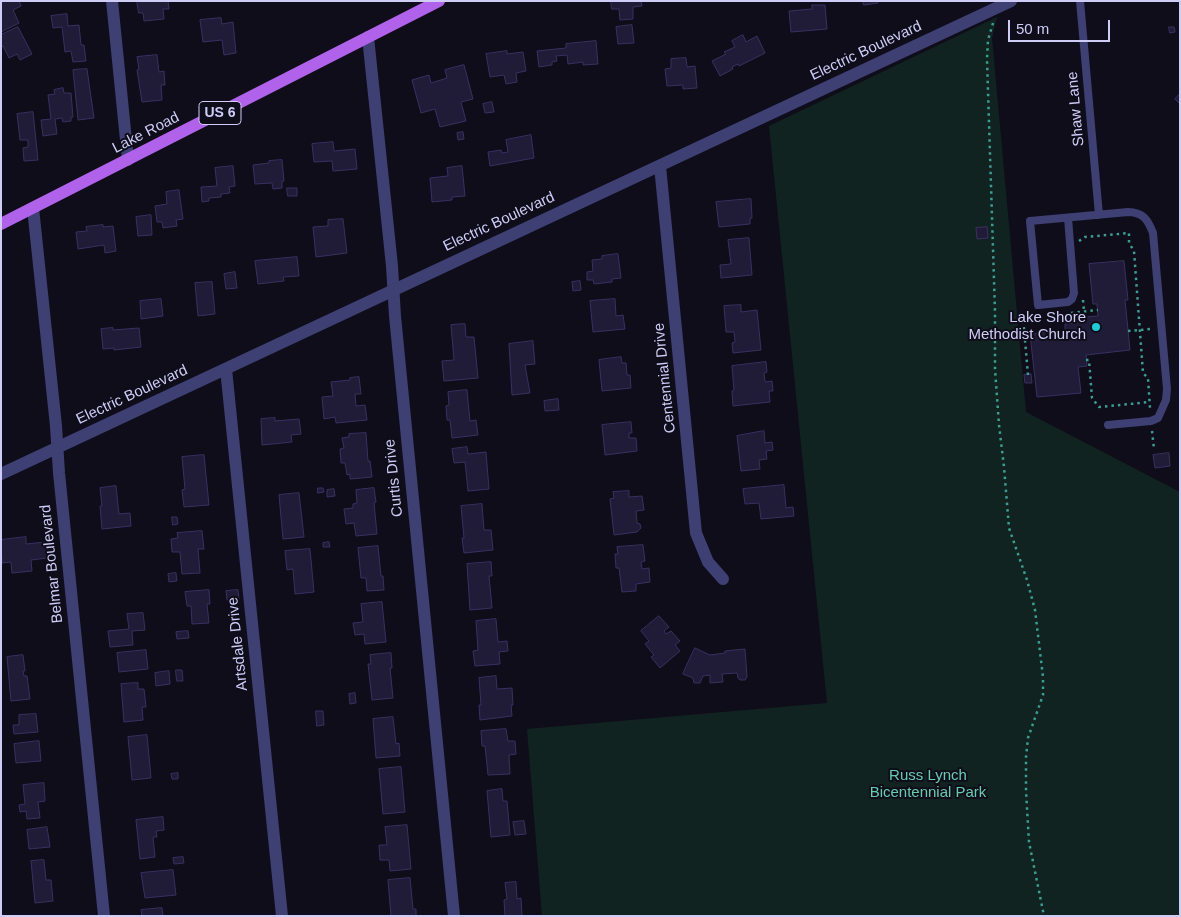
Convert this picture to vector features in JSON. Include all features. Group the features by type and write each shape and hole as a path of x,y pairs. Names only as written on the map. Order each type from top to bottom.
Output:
{"main road":[{"name":"Lake Road","path":"1,224 439,1"}],"street":[{"path":"112,1 128,160"},
{"name":"Electric Boulevard","path":"1,474 393,289 660,166 992,6 1011,1"},
{"name":"Curtis Drive","path":"368,38 392,266 394,316 454,916"},
{"name":"Centennial Drive","path":"660,166 696,534 708,562 723,579"},
{"name":"Belmar Boulevard","path":"33,208 104,916"},
{"name":"Artsdale Drive","path":"226,369 282,916"}],"lane":[{"name":"Shaw Lane","path":"1080,1 1099,215"},
{"path":"1068,218 1074,293 1072,299 1068,302 1038,305 1030,221 1136,212 1141,214 1150,224 1153,233 1167,390 1166,400 1158,418 1152,421 1108,425"}],"path":[{"path":"992,6 994,19 988,40 987,59 996,378 1008,528 1027,580 1035,610 1043,677 1043,695 1028,738 1026,790 1029,842 1044,916"},
{"path":"987,234 992,233"},
{"path":"1078,244 1080,239 1085,237 1129,233 1129,243 1134,251 1143,373 1148,378 1154,449"},
{"path":"1082,292 1084,312"},
{"path":"1066,313 1098,310"},
{"path":"1028,374 1022,317 1040,315"},
{"path":"1128,331 1161,328"},
{"path":"1086,360 1089,360 1092,398 1099,407 1150,402"}],"green space":[{"name":"Russ Lynch Bicentennial Park","path":"997,17 992,38 1026,412 1180,492 1180,916 542,916 527,729 827,703 769,126"}],"building":[{"path":"1,1 19,1 21,6 13,10 19,23 1,32"},
{"path":"137,1 168,1 169,9 163,9 164,19 144,21 143,13 139,13"},
{"path":"611,1 641,1 642,6 633,7 633,19 620,20 619,9 612,9"},
{"path":"863,1 878,1 878,3 864,5"},
{"path":"812,5 825,5 827,29 791,32 789,11 812,9"},
{"path":"67,14 68,26 79,25 81,45 84,45 86,61 73,62 71,51 65,52 62,27 53,28 51,16"},
{"path":"221,18 222,24 233,22 236,53 224,55 222,40 203,42 200,20"},
{"path":"632,25 634,43 618,44 616,27"},
{"path":"18,27 32,54 20,60 17,54 9,58 3,46 1,47 1,35"},
{"path":"1169,27 1174,27 1175,32 1170,33"},
{"path":"743,35 746,42 757,36 765,53 739,66 738,64 732,67 733,69 720,76 712,61 735,47 732,41"},
{"path":"596,41 598,64 583,65 583,62 568,64 567,55 556,56 557,61 552,62 552,65 539,67 537,51 566,48 566,44"},
{"path":"507,51 507,54 523,52 526,71 516,73 517,82 506,84 504,75 490,77 486,54"},
{"path":"157,55 159,72 164,71 165,85 161,85 162,100 142,102 137,57"},
{"path":"686,58 687,67 695,66 697,88 683,89 683,85 667,86 665,69 671,68 671,59"},
{"path":"464,65 473,99 461,102 466,121 440,127 435,109 421,113 412,80 429,75 431,83 447,78 445,70"},
{"path":"87,69 94,118 78,120 73,70"},
{"path":"63,88 64,93 71,93 73,117 71,117 71,121 63,122 62,118 55,119 57,134 43,136 41,120 51,119 48,95 55,94 54,90"},
{"path":"1180,94 1180,104 1175,99"},
{"path":"492,102 494,112 485,113 483,104"},
{"path":"33,112 38,160 24,161 23,148 28,147 28,140 20,140 17,114"},
{"path":"463,132 464,139 458,140 457,133"},
{"path":"531,135 534,158 490,166 488,152 501,150 502,153 508,152 506,140"},
{"path":"333,142 334,151 355,149 357,169 333,171 332,161 314,162 312,144"},
{"path":"282,160 284,181 282,181 282,188 273,189 272,183 255,184 253,165"},
{"path":"233,166 235,186 229,187 230,193 221,194 221,197 209,198 209,201 202,202 201,187 217,186 215,168"},
{"path":"462,166 465,196 452,197 452,200 432,202 430,178 448,176 447,168"},
{"path":"287,188 297,188 297,196 288,196"},
{"path":"179,190 183,219 176,220 177,226 163,228 162,222 157,222 155,206 167,204 166,192"},
{"path":"751,199 752,218 750,218 750,224 719,227 716,202"},
{"path":"151,215 152,235 138,236 136,217"},
{"path":"343,219 347,253 316,257 313,227 328,226 328,220"},
{"path":"103,225 103,227 113,226 116,251 105,253 104,245 78,249 76,232 87,231 86,227"},
{"path":"987,227 988,238 977,239 976,228"},
{"path":"749,238 752,275 721,278 720,265 731,264 728,240"},
{"path":"618,254 621,278 612,279 612,282 594,284 593,280 587,280 587,272 593,271 592,260 602,259 602,256"},
{"path":"297,257 299,276 283,277 284,281 258,284 255,261"},
{"name":"Lake Shore Methodist Church","path":"1124,261 1128,300 1125,300 1130,350 1086,355 1087,366 1078,367 1081,393 1037,397 1030,334 1065,330 1065,324 1073,323 1072,318 1098,316 1097,304 1093,304 1089,264"},
{"path":"235,272 237,288 226,289 224,274"},
{"path":"580,281 581,290 573,291 572,282"},
{"path":"212,282 215,314 198,316 195,283"},
{"path":"161,299 163,316 141,319 140,301"},
{"path":"615,299 616,316 623,315 625,329 593,332 590,301"},
{"path":"741,305 741,312 757,310 761,350 733,353 734,332 726,332 724,306"},
{"path":"465,324 466,337 474,337 478,378 444,381 442,361 454,360 451,325"},
{"path":"113,328 113,330 139,328 141,347 114,350 114,348 103,349 101,329"},
{"path":"533,341 535,364 525,365 530,393 512,395 509,344"},
{"path":"621,357 622,363 626,363 627,375 630,375 631,388 602,391 599,360"},
{"path":"766,362 765,382 772,381 773,391 769,391 770,402 733,406 732,366"},
{"path":"1031,374 1032,383 1025,383 1024,375"},
{"path":"359,377 361,394 355,394 356,406 365,405 367,420 336,423 335,417 324,419 322,397 333,396 331,382"},
{"path":"467,390 470,421 476,420 478,435 452,438 450,420 447,420 448,392"},
{"path":"558,399 559,410 545,411 544,401"},
{"path":"275,418 275,421 299,419 301,434 291,435 292,442 262,445 261,419"},
{"path":"631,422 632,433 629,433 629,438 636,438 637,451 605,455 602,425"},
{"path":"764,431 765,443 772,442 773,450 766,451 767,459 759,460 760,469 741,471 737,436"},
{"path":"366,433 368,461 370,461 372,477 350,479 350,474 347,475 345,463 341,463 340,449 344,448 342,438 349,437 349,434"},
{"path":"467,447 468,454 486,452 489,489 468,491 465,462 454,463 452,449"},
{"path":"1169,453 1170,466 1155,468 1153,455"},
{"path":"204,455 209,505 184,507 182,490 185,489 182,457"},
{"path":"784,485 786,508 793,507 794,516 761,519 759,503 745,504 743,489"},
{"path":"116,486 119,514 130,513 131,526 102,529 100,488"},
{"path":"318,488 323,488 324,492 318,493"},
{"path":"374,488 377,534 356,536 354,523 346,524 344,509 353,508 353,504 357,503 356,490"},
{"path":"334,489 335,496 327,497 327,490"},
{"path":"629,491 629,497 642,496 644,510 636,511 637,523 640,524 641,528 637,532 614,535 610,499 614,498 613,492"},
{"path":"299,493 304,537 283,539 279,495"},
{"path":"482,504 484,530 491,530 493,550 464,553 461,506"},
{"path":"172,517 177,517 178,524 173,525"},
{"path":"202,531 204,549 198,549 200,573 182,574 180,552 172,552 171,539 178,538 177,533"},
{"path":"26,537 26,544 45,542 47,558 31,560 32,571 12,573 11,562 2,563 1,540"},
{"path":"329,542 330,547 323,547 323,543"},
{"path":"643,545 645,561 641,562 642,569 649,568 650,582 636,584 636,591 622,592 619,568 616,568 615,554 618,554 617,547"},
{"path":"378,546 384,590 367,591 366,578 361,578 358,548"},
{"path":"310,549 314,592 295,594 293,569 287,570 285,551"},
{"path":"491,562 492,576 489,576 492,608 470,610 467,564"},
{"path":"176,573 177,581 169,582 168,574"},
{"path":"209,590 210,604 207,604 209,623 192,624 191,606 187,606 185,592"},
{"path":"238,590 239,599 227,600 226,591"},
{"path":"382,602 386,642 365,644 364,634 355,635 353,623 363,622 361,604"},
{"path":"143,613 145,630 132,631 133,645 110,647 108,631 129,629 127,614"},
{"path":"659,616 669,627 664,631 666,634 671,631 680,641 675,645 680,651 660,668 651,657 654,655 645,644 649,641 641,631"},
{"path":"496,619 498,642 507,641 508,651 499,652 500,664 475,666 473,651 478,650 476,621"},
{"path":"188,631 189,638 177,639 176,632"},
{"path":"695,648 710,655 745,649 747,677 745,680 740,680 737,673 722,674 723,682 710,683 710,675 703,676 700,683 694,683 693,678 683,674"},
{"path":"146,650 148,669 119,672 117,653"},
{"path":"391,653 392,668 390,668 393,698 372,700 368,664 371,664 370,655"},
{"path":"23,655 25,671 23,671 24,676 27,676 30,699 11,701 7,657"},
{"path":"176,670 182,670 183,681 177,681"},
{"path":"169,671 170,684 156,686 155,673"},
{"path":"496,676 497,689 512,688 512,716 480,720 479,678"},
{"path":"138,683 138,689 144,689 146,707 142,707 143,720 124,722 121,684"},
{"path":"355,693 356,703 350,704 349,694"},
{"path":"316,711 323,711 324,725 317,726"},
{"path":"36,714 38,732 14,734 13,725 19,725 19,715"},
{"path":"393,717 396,744 399,743 400,756 376,758 373,719"},
{"path":"506,729 508,741 515,741 516,754 509,755 510,774 488,775 485,746 482,746 481,731"},
{"path":"147,735 151,778 132,780 128,737"},
{"path":"39,741 41,761 16,763 14,744"},
{"path":"401,767 405,812 383,814 379,769"},
{"path":"178,773 178,779 172,779 171,774"},
{"path":"44,783 45,801 38,802 40,818 27,819 26,811 20,812 19,805 25,804 23,785"},
{"path":"502,789 503,801 507,801 510,835 491,837 487,791"},
{"path":"163,817 164,830 156,831 157,837 153,837 155,857 140,859 136,820"},
{"path":"524,821 526,834 515,835 513,822"},
{"path":"407,825 411,869 390,871 389,860 380,860 379,845 387,845 385,827"},
{"path":"47,827 50,847 29,849 27,830"},
{"path":"183,857 184,863 174,864 173,858"},
{"path":"44,860 46,880 51,880 53,901 35,903 31,861"},
{"path":"173,870 176,895 145,898 141,873"},
{"path":"410,878 413,909 416,909 416,916 391,916 388,880"},
{"path":"516,882 517,899 521,898 522,916 505,916 504,900 507,899 505,883"},
{"path":"162,908 163,916 142,916 141,910"}],"place":[{"name":"Lake Shore Methodist Church","path":"1096,327"}]}
